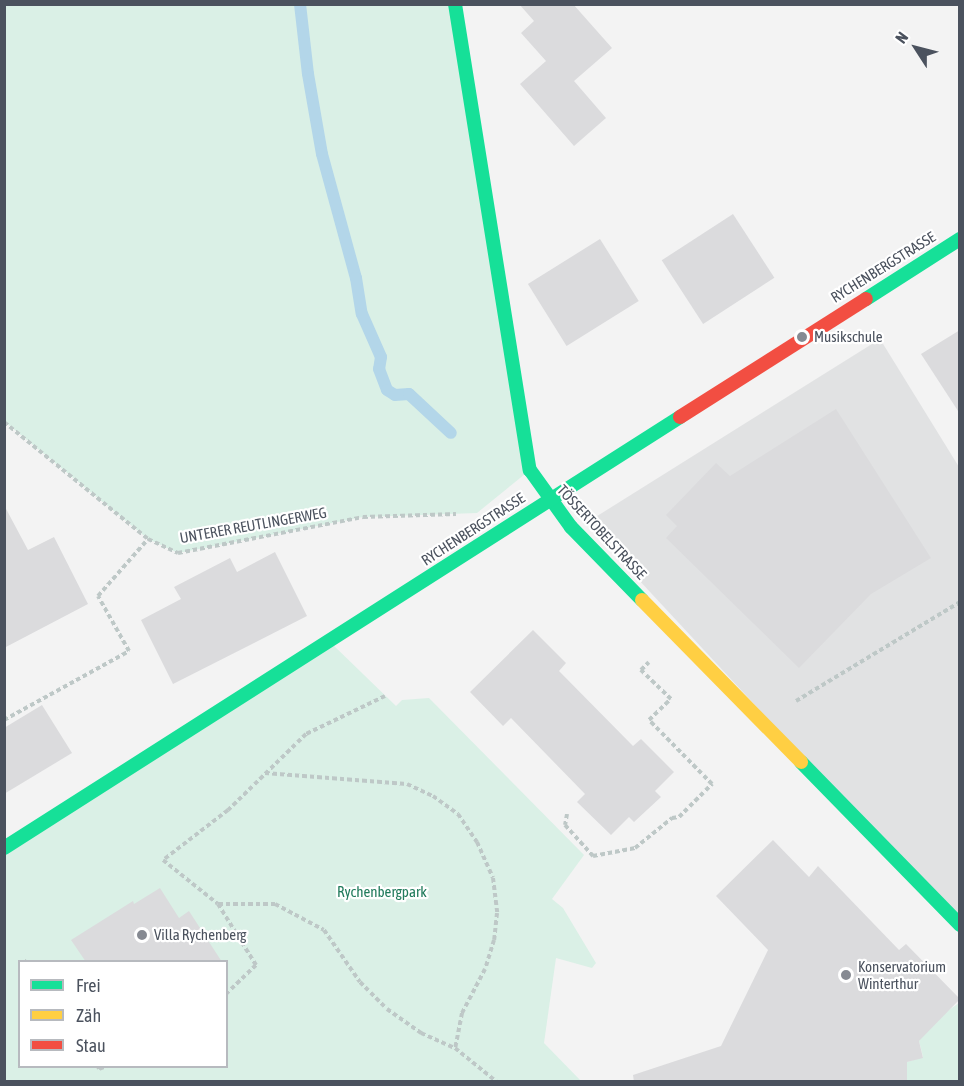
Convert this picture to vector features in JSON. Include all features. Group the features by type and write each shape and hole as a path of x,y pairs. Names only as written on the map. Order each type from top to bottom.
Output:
{"street":[{"name":"TÖSSERTOBELSTRASSE","path":"455,4 530,470 548,500 571,527 960,925"},
{"name":"RYCHENBERGSTRASSE","path":"4,848 960,239"}],"path":[{"name":"UNTERER REUTLINGERWEG","path":"4,422 148,539 178,553 363,517 466,513"},
{"path":"4,720 129,651 98,596 148,539"},
{"path":"769,729 799,699 960,602"},
{"path":"567,814 565,825 593,856 636,848 672,818 678,817 712,784 649,720 670,699 641,670"},
{"path":"228,992 256,965 218,904 163,860 228,810 306,734 385,696"},
{"path":"265,773 407,784 433,796 458,814 477,843 493,878 497,913 494,940 485,969 462,1013 455,1048"},
{"path":"218,904 275,904 303,916 324,930 360,981 387,1009 421,1033 455,1048 497,1082"}],"shaded area":[{"path":"880,339 959,467 959,925 586,523"}],"green space":[{"path":"4,5 455,5 530,470 477,513 363,517 178,553 148,539 5,422"},
{"name":"Rychenbergpark","path":"329,641 396,706 402,700 429,698 584,855 552,899 563,908 596,963 592,968 556,958 544,1043 581,1081 5,1082 5,848"},
{"path":"959,1003 959,1081 907,1082 907,1062 923,1057 919,1041 927,1025"}],"building":[{"path":"519,4 573,4 612,48 574,81 606,118 574,146 520,84 546,61 521,33 534,21"},
{"path":"733,214 774,278 703,324 662,260"},
{"path":"600,239 639,301 567,346 528,284"},
{"path":"960,330 960,414 921,354"},
{"path":"836,409 931,558 871,594 799,668 666,538 677,526 666,515 716,463 730,476"},
{"path":"4,505 28,550 54,537 88,604 4,648"},
{"path":"275,552 307,616 173,684 141,620 181,599 174,587 230,558 237,572"},
{"path":"533,630 566,663 559,671 633,746 641,739 674,772 655,791 661,797 634,822 629,817 611,835 577,802 585,794 511,718 503,726 470,692"},
{"path":"42,705 72,753 4,794 4,728"},
{"name":"Konservatorium Winterthur","path":"773,840 809,877 818,866 899,950 906,944 960,999 919,1041 923,1058 907,1062 907,1082 634,1082 633,1075 721,1046 768,950 716,896"},
{"name":"Villa Rychenberg","path":"160,888 179,918 189,911 221,960 85,960 71,940 133,901 134,904"}],"waterway":[{"path":"300,4 308,74 322,154 356,278 362,314 381,357 379,369 387,390 395,395 409,394 451,433"}],"traffic: fast":[{"path":"455,4 530,470 571,527 642,600"},
{"path":"866,299 960,239"},
{"path":"4,848 680,417"},
{"path":"801,762 960,925"}],"traffic: slow":[{"path":"642,600 801,762"}],"traffic: jam":[{"path":"680,417 866,299"}],"place":[{"name":"Musikschule","path":"802,337"},
{"name":"Villa Rychenberg","path":"142,935"},
{"name":"Konservatorium Winterthur","path":"846,975"}]}
